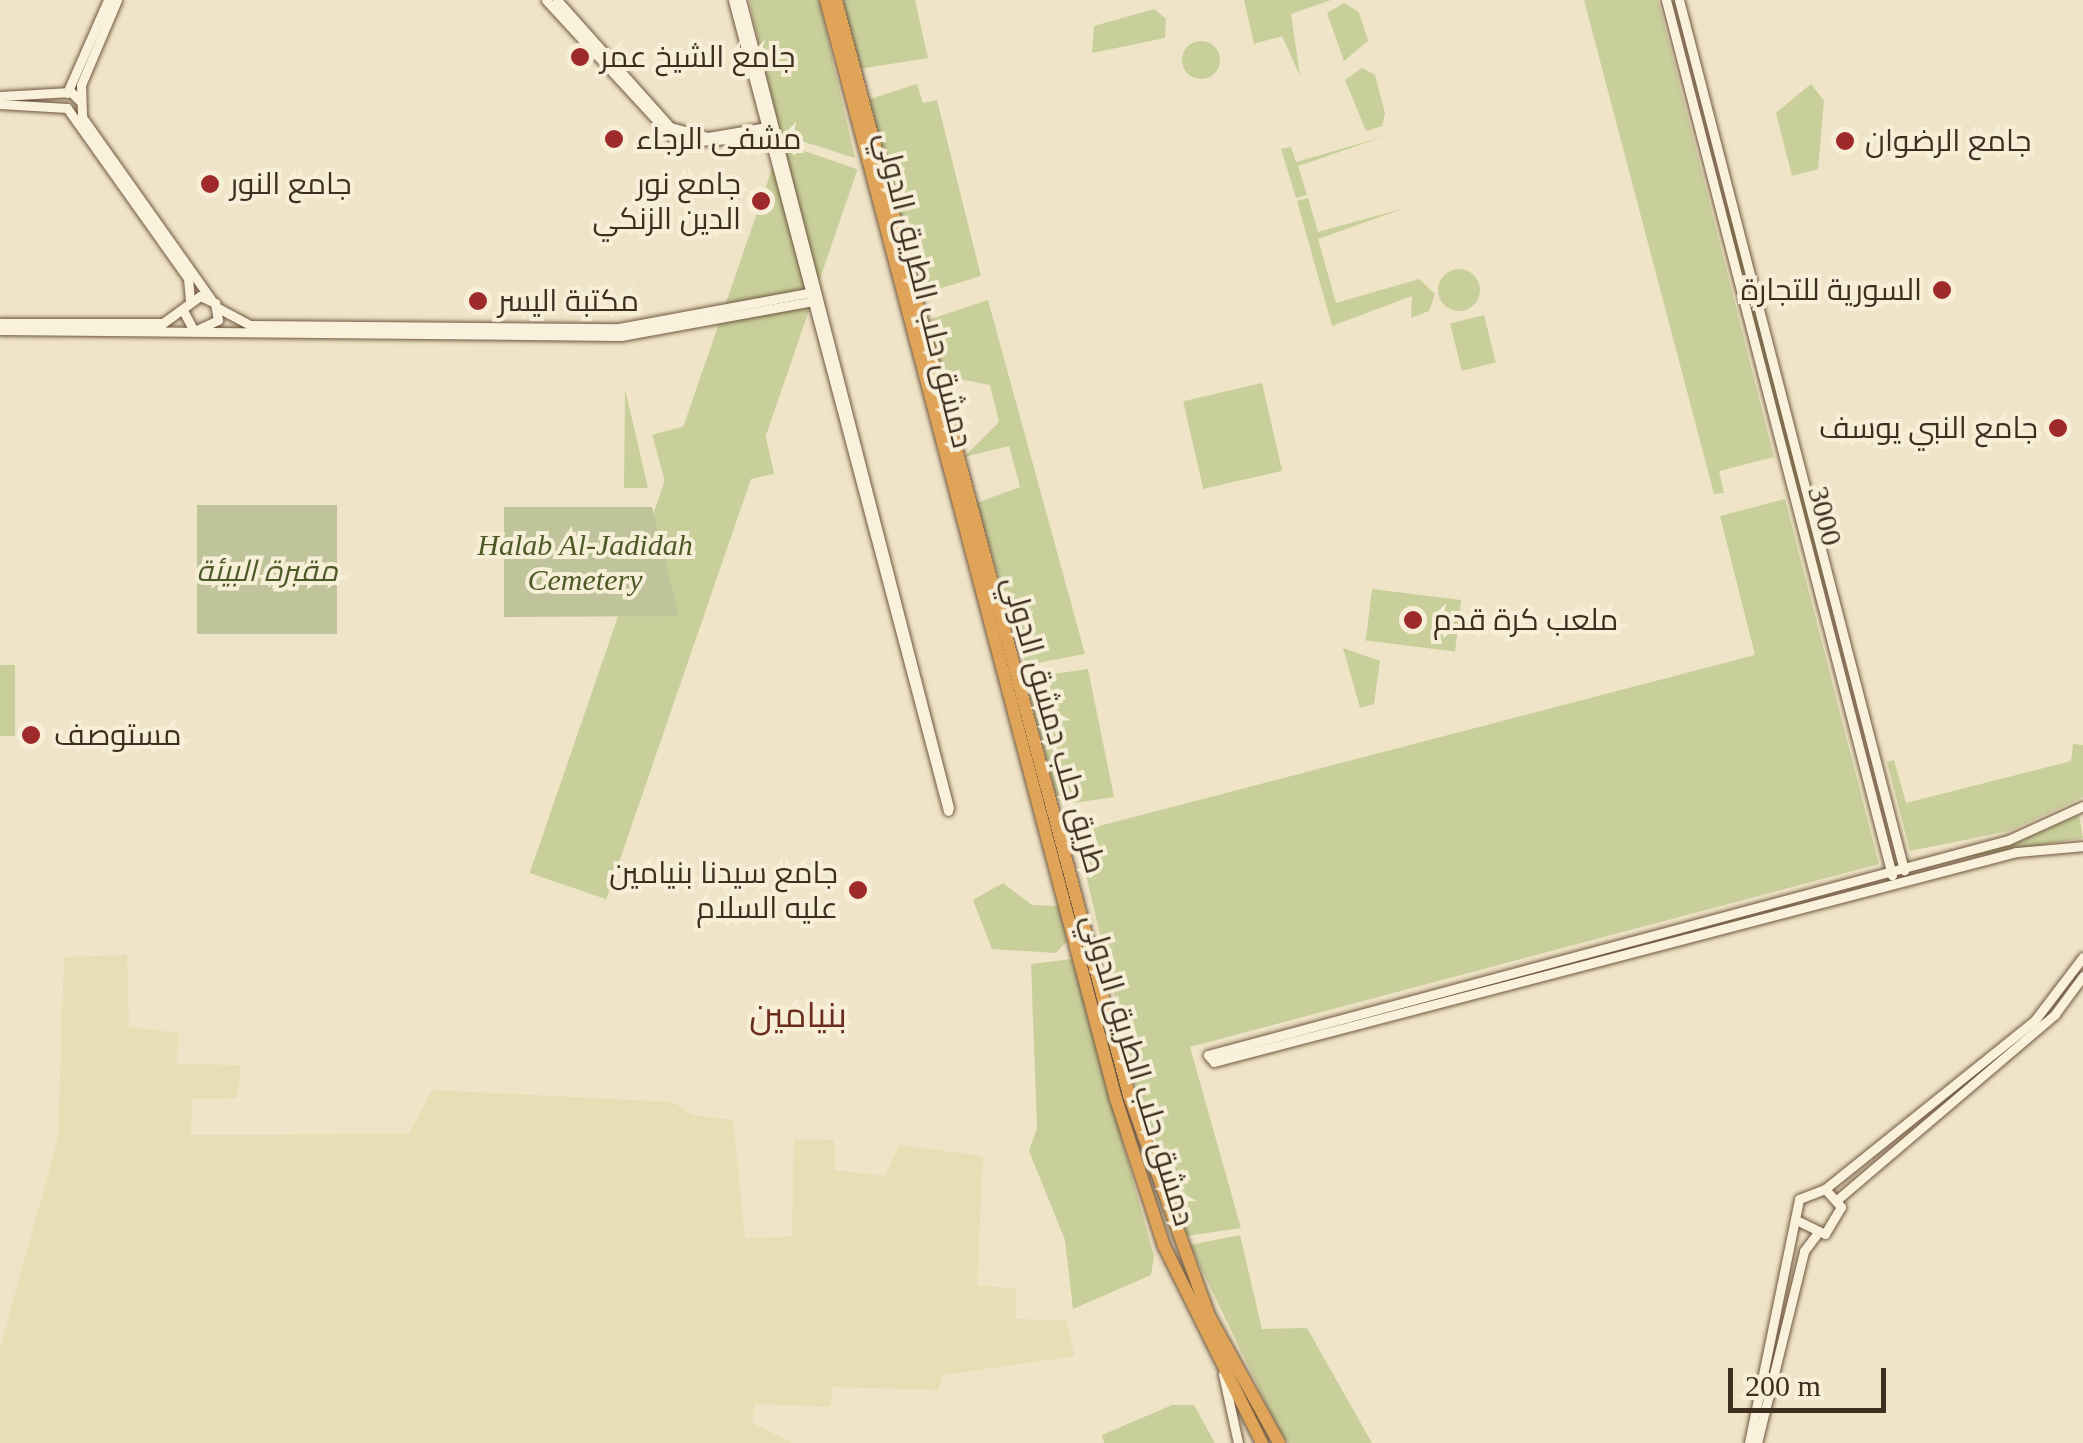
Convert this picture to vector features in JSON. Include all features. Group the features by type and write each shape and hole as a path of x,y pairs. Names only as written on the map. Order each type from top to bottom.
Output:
{"highway":[{"name":"دمشق حلب الطريق الدولي","path":"826,0 1116,1099 1164,1246 1262,1443"},
{"name":"طريق حلب دمشق الدولي","path":"836,0 1129,1095 1210,1316 1280,1443"}],"street":[{"path":"0,323 163,323 183,310 190,300 188,278 67,108 66,94 108,0"},
{"path":"0,104 67,108 79,102 117,0"},
{"path":"546,0 648,111 690,136 766,133"},
{"path":"557,0 648,111"},
{"path":"733,0 948,811 811,297"},
{"path":"741,0 766,133"},
{"name":"3000","path":"1666,0 1890,871"},
{"name":"3000","path":"1679,0 1903,867 1902,882"},
{"path":"0,96 66,94 79,102 218,308 250,325 619,328 811,297"},
{"path":"0,330 621,336 811,297"},
{"path":"190,300 211,298"},
{"path":"200,332 215,325 218,308"},
{"path":"183,310 200,332"},
{"path":"2083,806 2008,840 1212,1047 1214,1062 2016,852 2083,846"},
{"path":"1890,871 1902,882"},
{"path":"1749,1443 1798,1200 1826,1189 2035,1020 2083,957"},
{"path":"1838,1199 2041,1027 2083,976"},
{"path":"1758,1443 1804,1251 1816,1235 1839,1223 1838,1199 1826,1189"},
{"path":"1796,1220 1816,1235"},
{"path":"1223,1371 1238,1443"}],"shaded area":[{"path":"127,955 129,1027 178,1033 177,1064 241,1065 237,1098 192,1099 191,1135 409,1134 432,1090 673,1102 692,1115 733,1120 745,1239 792,1236 794,1139 834,1140 834,1170 885,1176 899,1145 983,1156 977,1285 1016,1289 1016,1319 1066,1320 1075,1356 943,1375 938,1390 832,1387 831,1407 754,1404 753,1423 792,1443 0,1443 0,1348 58,1138 64,957"}],"green space":[{"path":"749,0 819,0 855,158 779,134"},
{"path":"842,0 915,0 928,58 859,69"},
{"path":"1244,0 1331,0 1291,14 1300,76 1282,36 1254,44"},
{"path":"1584,0 1658,0 1774,457 1719,471 1724,493 1714,494"},
{"path":"1344,3 1359,12 1368,41 1344,61 1327,13"},
{"path":"1154,9 1166,19 1165,38 1092,53 1094,26"},
{"path":"1201,41 1214,47 1220,60 1214,73 1201,79 1188,73 1182,60 1188,47"},
{"path":"1362,68 1375,75 1385,113 1382,126 1366,131 1345,80"},
{"path":"917,84 923,103 937,100 981,276 935,290 914,275 867,100"},
{"path":"1811,84 1824,101 1818,169 1792,176 1776,113"},
{"path":"1386,136 1298,166 1307,195 1296,198 1281,149 1291,147 1296,162"},
{"path":"781,143 858,169 606,899 530,873"},
{"path":"1308,198 1318,232 1405,208 1318,239 1336,303 1419,279 1435,294 1429,311 1411,318 1412,296 1332,326 1297,201"},
{"path":"1729,210 1828,594 1826,596 1725,211"},
{"path":"1459,269 1474,275 1480,290 1474,305 1459,311 1444,305 1438,290 1444,275"},
{"path":"988,300 1085,654 1026,665 976,503 1020,487 1009,446 964,457 999,422 990,385 943,376 928,320"},
{"path":"1484,315 1496,363 1462,371 1450,323"},
{"path":"1262,383 1282,471 1203,489 1183,401"},
{"path":"625,389 648,488 624,488"},
{"path":"689,425 707,492 670,501 652,435"},
{"path":"763,425 774,474 711,488 700,440"},
{"path":"1785,499 1879,864 1190,1047 1241,1228 1186,1236 1137,1093 1076,832 1755,655 1720,516"},
{"name":"مقبرة البيئة","path":"197,505 337,505 337,634 197,634"},
{"name":"Halab Al-Jadidah Cemetery","path":"504,507 652,507 679,616 504,617"},
{"name":"ملعب كرة قدم","path":"1372,589 1461,600 1455,652 1366,641"},
{"path":"1343,648 1380,661 1374,704 1360,708"},
{"path":"0,665 15,665 15,736 0,736"},
{"path":"1088,669 1114,797 1067,804 1056,795 1025,678"},
{"path":"2073,744 2083,745 2083,797 2009,831 1910,851 1887,762 1894,760 1906,803 2071,761"},
{"path":"2079,815 2083,838 1946,861 2018,842"},
{"path":"1003,883 1032,905 1058,906 1067,941 1056,953 992,949 973,900"},
{"path":"1072,959 1154,1256 1151,1275 1073,1309 1065,1240 1029,1151 1037,1128 1031,964"},
{"path":"1240,1235 1262,1329 1307,1328 1372,1443 1288,1443 1278,1428 1190,1245"},
{"path":"1172,1405 1194,1405 1215,1443 1104,1443 1102,1435"}],"place":[{"name":"جامع الشيخ عمر","path":"580,57"},
{"name":"مشفى الرجاء","path":"614,139"},
{"name":"جامع الرضوان","path":"1845,141"},
{"name":"جامع النور","path":"210,184"},
{"name":"جامع نور الدين الزنكي","path":"761,201"},
{"name":"السورية للتجارة","path":"1942,290"},
{"name":"مكتبة اليسر","path":"478,301"},
{"name":"جامع النبي يوسف","path":"2058,428"},
{"name":"ملعب كرة قدم","path":"1413,620"},
{"name":"مستوصف","path":"31,735"},
{"name":"جامع سيدنا بنيامين عليه السلام","path":"858,890"}],"district":[{"name":"بنيامين","path":"798,1016"}]}
